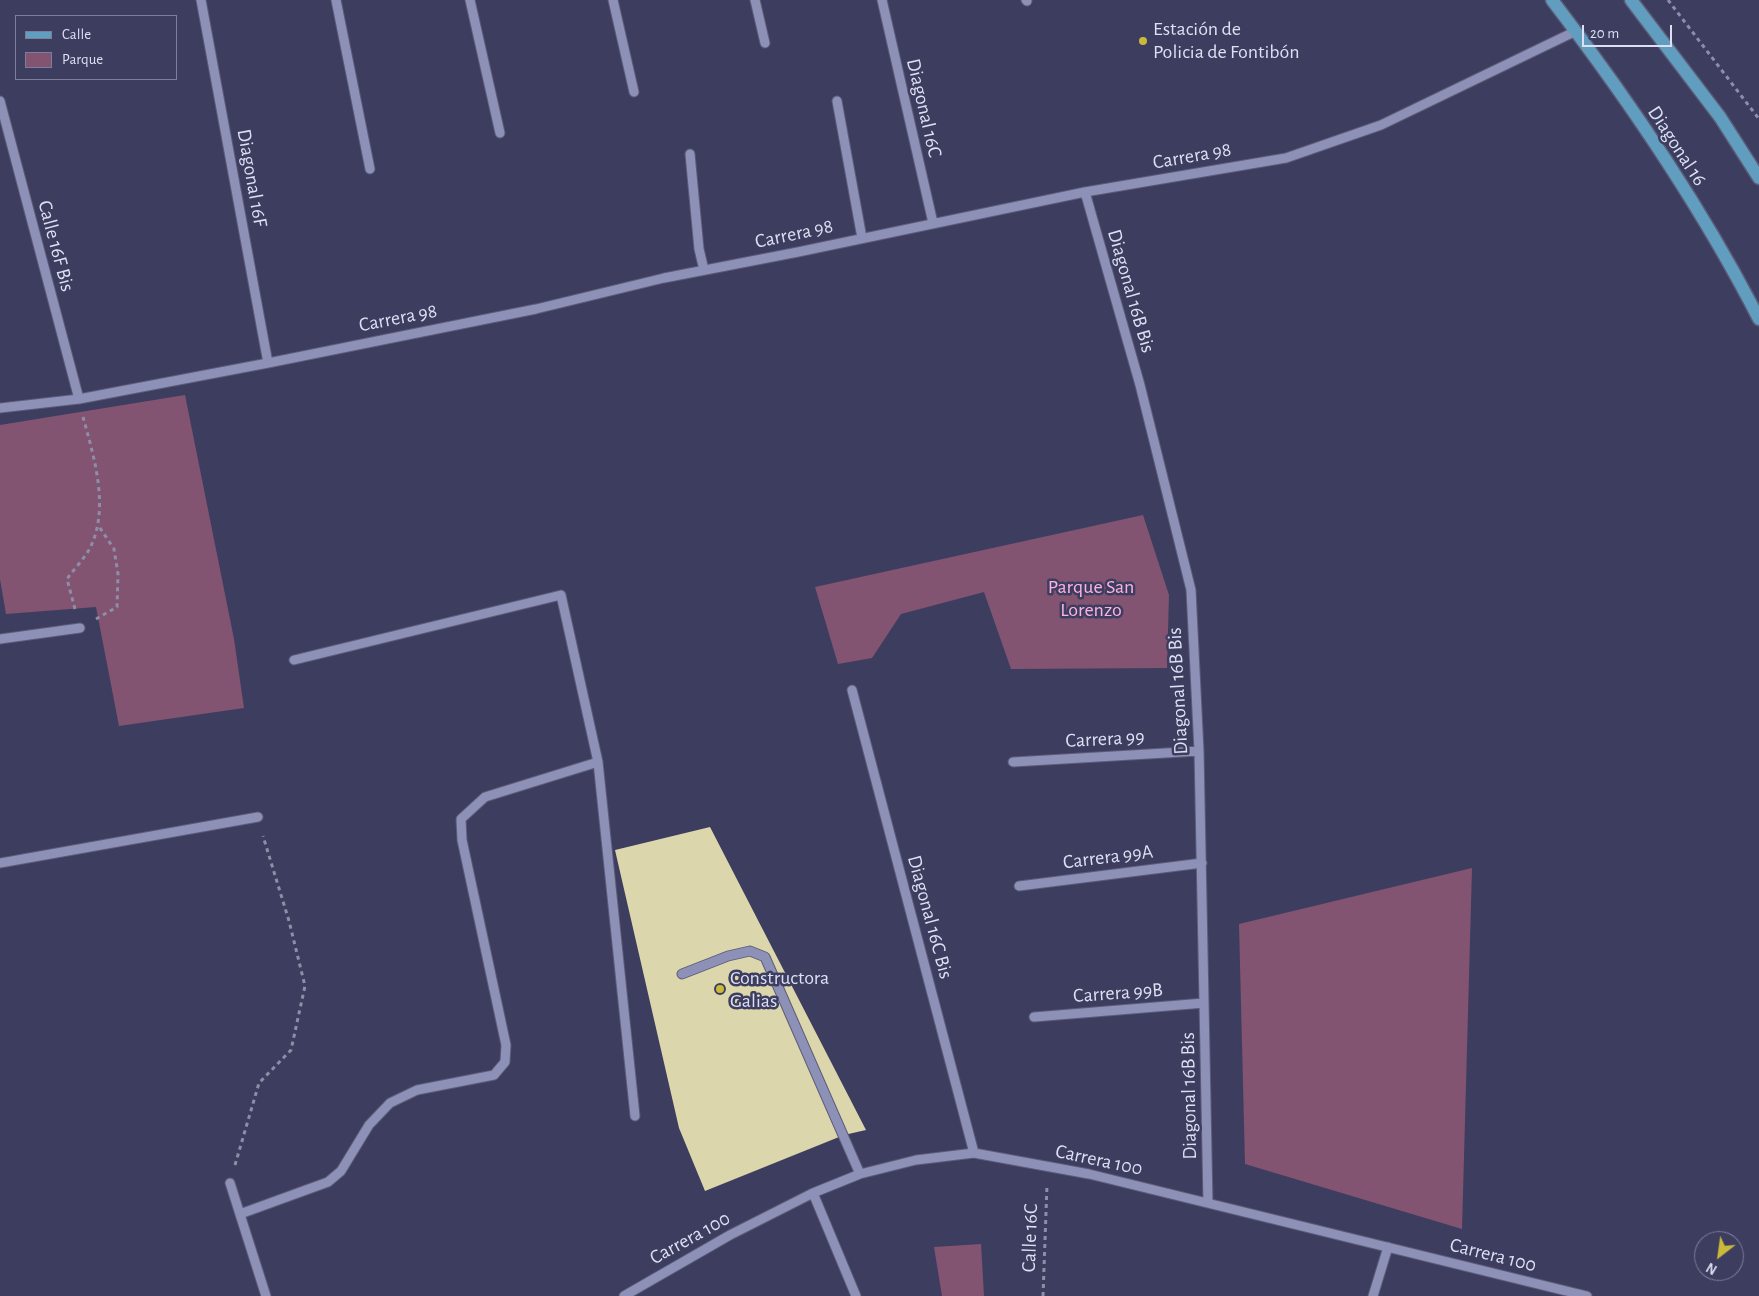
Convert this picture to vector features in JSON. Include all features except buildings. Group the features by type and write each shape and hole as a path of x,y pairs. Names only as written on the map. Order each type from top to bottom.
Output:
{"main road":[{"name":"Diagonal 16","path":"1552,0 1622,96 1673,173 1714,238 1759,319"},
{"path":"1630,0 1720,117 1759,178"}],"street":[{"name":"Diagonal 16F","path":"201,0 268,363"},
{"path":"336,0 370,169"},
{"path":"470,0 500,133"},
{"path":"613,0 634,92"},
{"path":"755,0 765,43"},
{"name":"Diagonal 16C","path":"882,0 933,223"},
{"name":"Carrera 98","path":"0,408 79,399 268,363 536,309 664,278 1085,192 1286,158 1380,125 1576,31"},
{"name":"Calle 16F Bis","path":"0,101 79,399"},
{"path":"837,101 862,238"},
{"path":"690,154 699,249 704,270"},
{"name":"Diagonal 16B Bis","path":"1085,192 1140,385 1190,590 1199,751 1208,1203"},
{"path":"294,660 561,595 598,762 635,1116"},
{"path":"0,639 80,628"},
{"name":"Diagonal 16C Bis","path":"852,690 974,1153"},
{"name":"Carrera 99","path":"1013,762 1199,751"},
{"path":"240,1214 328,1182 341,1171 369,1125 390,1103 417,1090 494,1075 505,1062 506,1046 462,840 461,819 485,797 598,762"},
{"path":"0,863 258,817"},
{"name":"Carrera 99A","path":"1019,886 1202,863"},
{"path":"682,974 728,956 750,952 764,957 860,1174"},
{"name":"Carrera 99B","path":"1034,1017 1204,1003"},
{"name":"Carrera 100","path":"624,1296 730,1234 813,1193 860,1174 916,1160 974,1153 1089,1174 1587,1296"},
{"path":"230,1183 266,1296"},
{"path":"813,1193 856,1296"},
{"path":"1373,1296 1388,1247"}],"path":[{"path":"1668,0 1759,119"},
{"path":"79,399 98,475 98,525 90,548 67,579 80,628 117,607 118,574 114,549 98,525"},
{"path":"230,1183 259,1083 292,1050 306,986 290,921 258,817"},
{"name":"Calle 16C","path":"1042,1296 1047,1182"}],"green space":[{"path":"185,395 234,639 244,708 119,726 96,607 6,614 0,579 0,425"},
{"name":"Parque San Lorenzo","path":"1143,515 1169,595 1167,668 1011,669 984,592 901,614 872,658 838,664 815,587"},
{"path":"1472,868 1462,1229 1245,1164 1239,924"},
{"path":"981,1244 984,1296 942,1296 934,1247"}],"place":[{"name":"Estación de Policia de Fontibón","path":"1143,41"},
{"name":"Constructora Galias","path":"720,989"}]}
